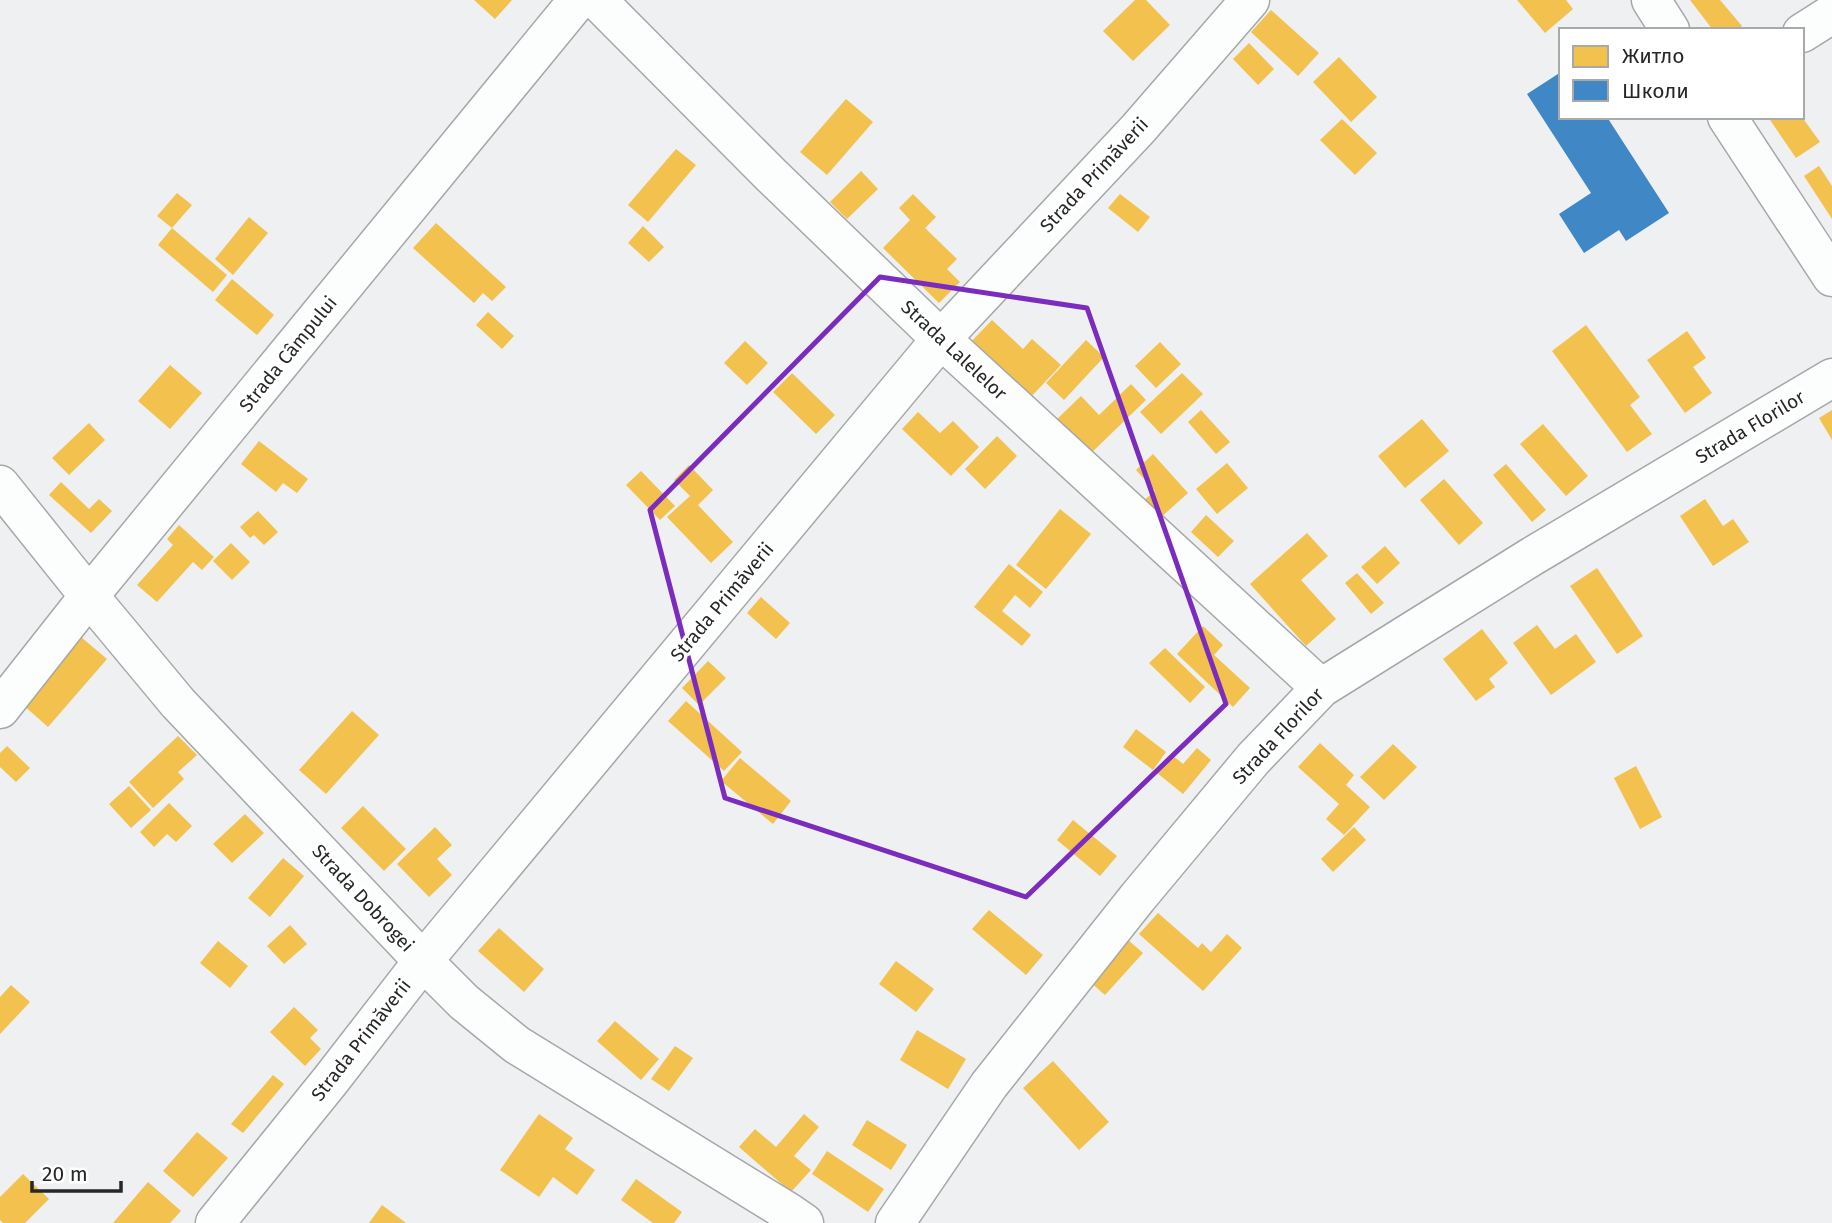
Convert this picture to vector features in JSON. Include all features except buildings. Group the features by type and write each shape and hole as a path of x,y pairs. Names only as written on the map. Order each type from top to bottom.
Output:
{"street":[{"name":"Strada Câmpului","path":"0,709 89,596 578,0"},
{"name":"Strada Lalelelor","path":"597,0 771,175 941,339 1321,688"},
{"name":"Strada Primăverii","path":"215,1223 423,961 941,339 1138,129 1250,0"},
{"path":"1651,0 1669,28"},
{"path":"1804,32 1832,14"},
{"path":"1728,119 1832,276"},
{"name":"Strada Florilor","path":"895,1223 989,1085 1138,897 1254,759 1321,688 1531,557 1832,379"},
{"name":"Strada Dobrogei","path":"0,485 178,703 464,1002 517,1045 804,1223"}],"highlighted area":[{"path":"880,277 1087,308 1226,704 1026,897 725,798 650,510"}]}
